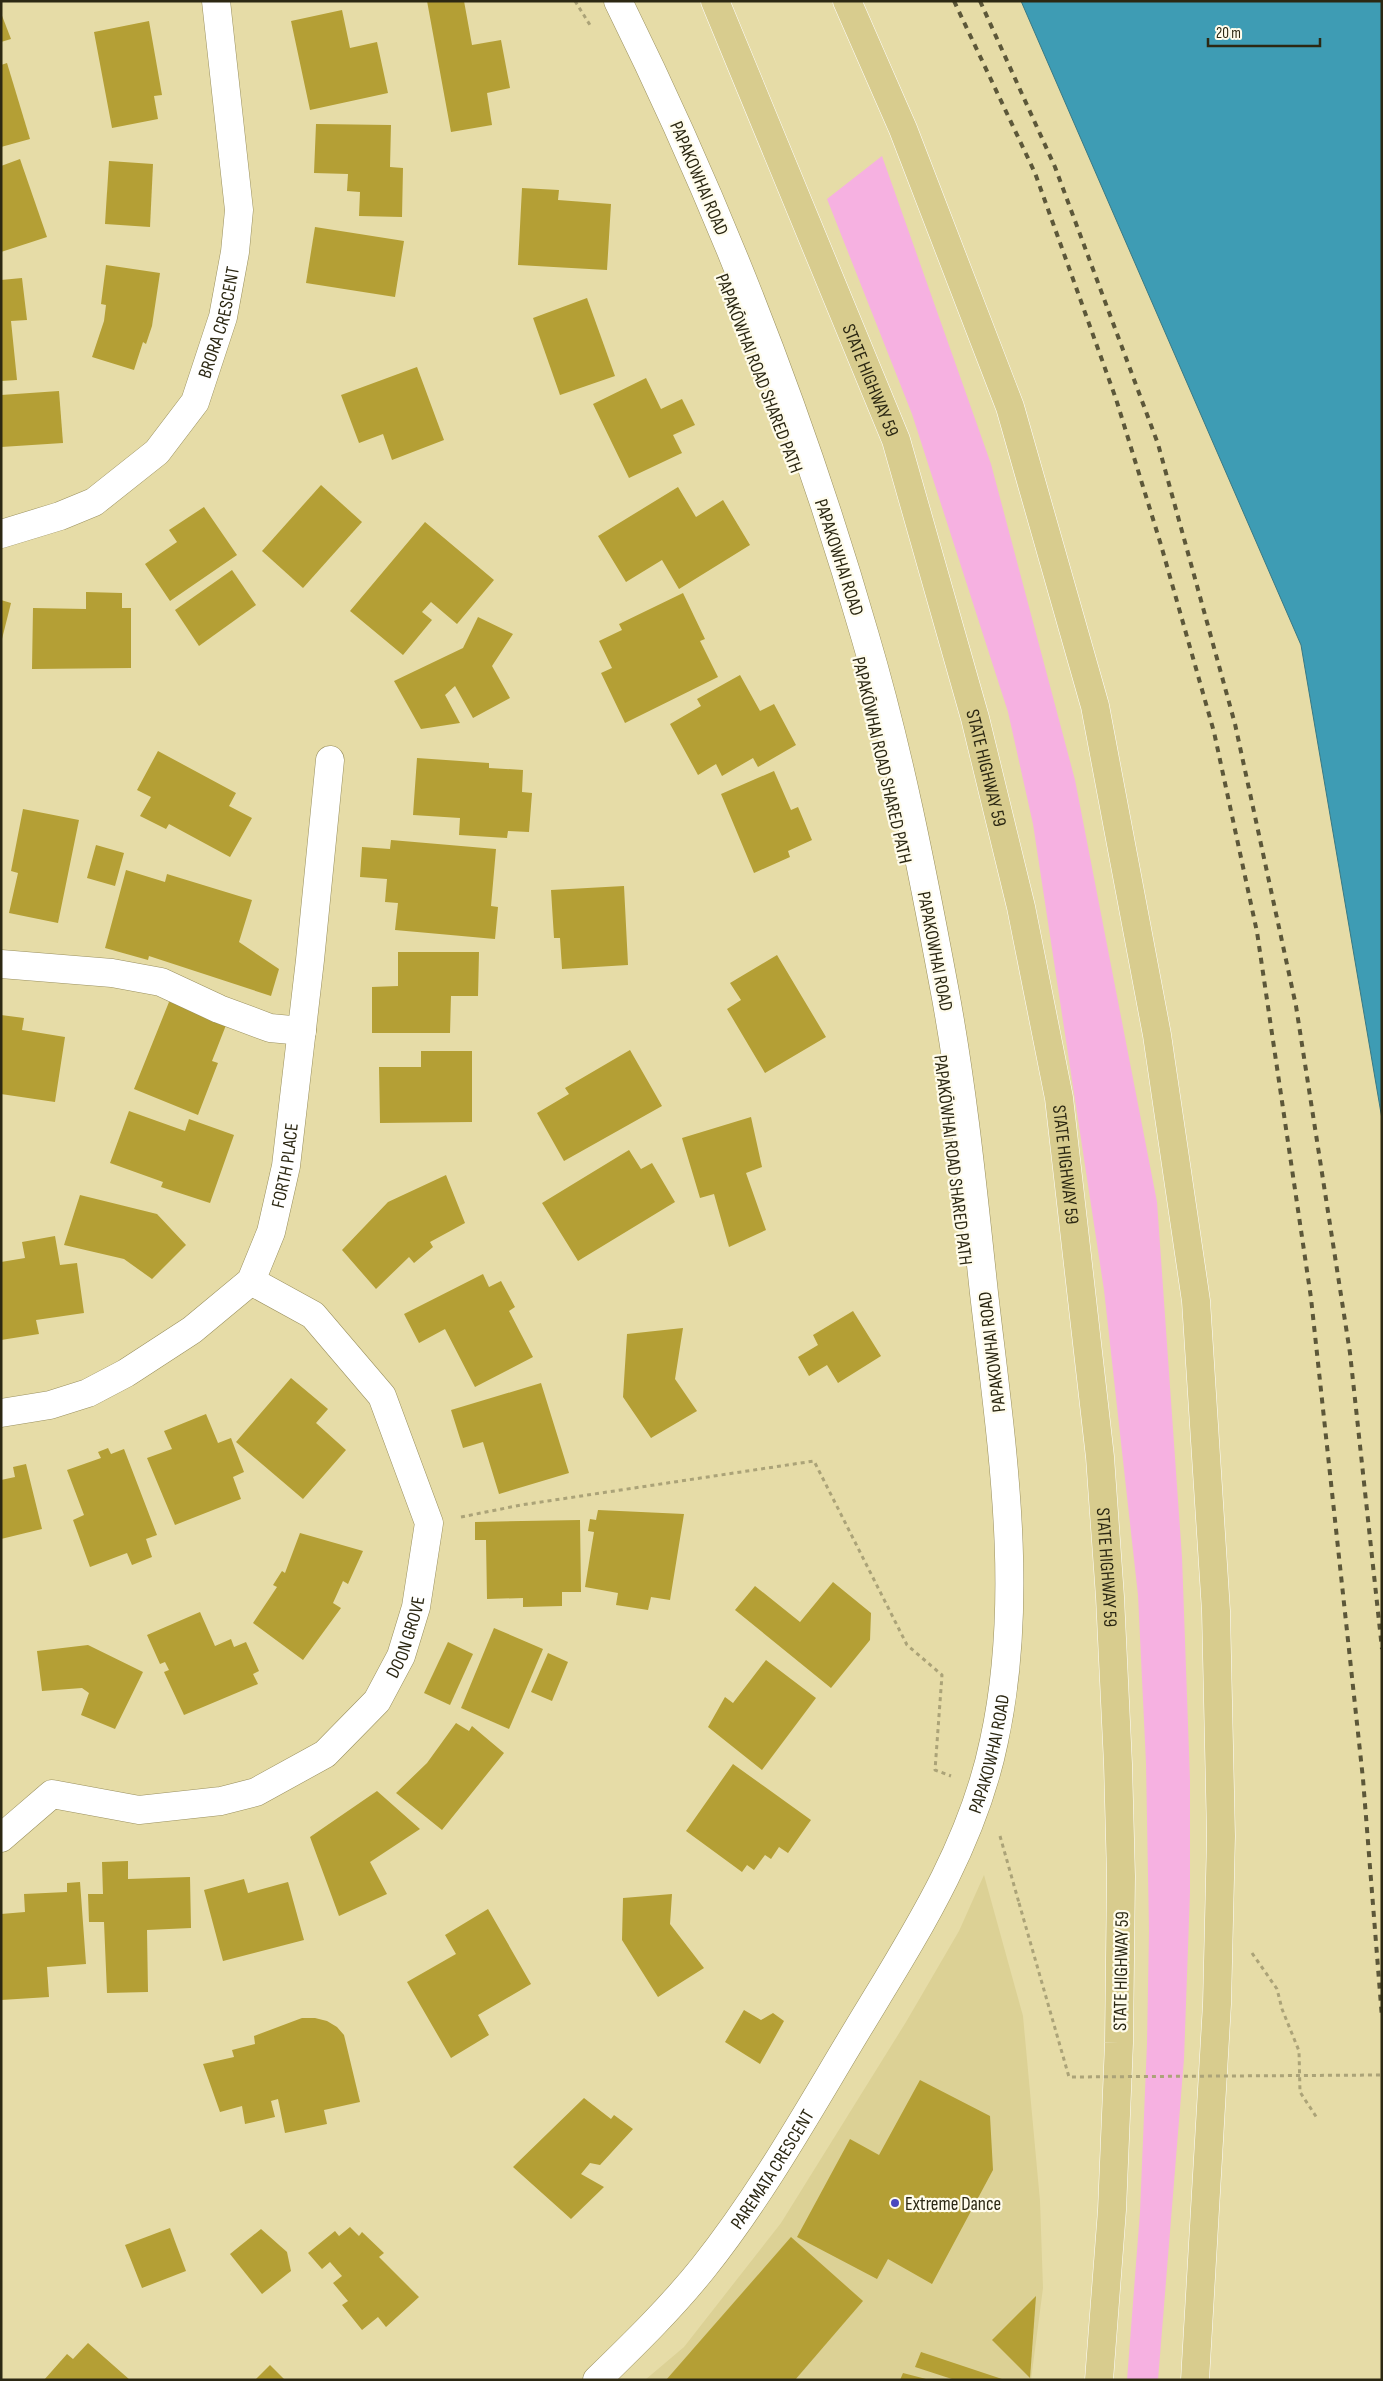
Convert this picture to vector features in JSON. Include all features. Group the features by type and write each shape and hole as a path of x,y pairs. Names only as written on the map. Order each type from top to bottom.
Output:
{"main road":[{"name":"STATE HIGHWAY 59","path":"715,1 896,440 976,718 1021,907 1059,1098 1100,1457 1118,1764 1121,1876 1120,2043 1112,2210 1099,2380"},
{"path":"847,1 903,129 1010,407 1094,706 1157,1035 1196,1301 1217,1648 1221,1780 1220,1917 1214,2060 1195,2380"}],"street":[{"name":"BRORA CRESCENT","path":"1,534 60,516 94,502 157,452 195,402 223,317 235,252 239,210 216,1"},
{"name":"PAPAKOWHAI ROAD","path":"618,1 667,101 724,233 777,364 814,472 866,639 907,804 954,1046 1002,1443 1009,1542 1007,1641 1001,1705 994,1746 983,1782 955,1858 916,1934"},
{"name":"FORTH PLACE","path":"1,1414 50,1405 88,1392 126,1373 192,1330 251,1281 271,1232 286,1166 330,760"},
{"path":"1,964 112,973 161,982 219,1009 270,1028 302,1031"},
{"name":"DOON GROVE","path":"1,1838 52,1794 139,1810 220,1801 256,1792 325,1754 377,1701 401,1656 416,1607 429,1523 382,1396 313,1314 251,1281"},
{"name":"PAREMATA CRESCENT","path":"597,2380 671,2306 733,2228 774,2167 916,1934"}],"path":[{"path":"575,1 594,32"},
{"path":"429,1523 521,1505 814,1461 907,1645 942,1675 935,1770 956,1777"},
{"path":"997,1827 1069,2077 1382,2075"},
{"path":"1220,1917 1255,1957 1277,1989 1282,2010 1299,2051 1300,2092 1317,2118"}],"shaded area":[{"path":"882,156 991,464 1075,780 1157,1202 1182,1557 1190,1780 1190,1892 1184,2059 1158,2380 1127,2380 1140,2212 1147,2043 1149,1931 1146,1763 1138,1595 1104,1290 1033,824 1008,712 912,414 827,199"},
{"path":"984,1875 1023,2016 1040,2201 1043,2288 1031,2380 645,2380 684,2347 781,2223 906,2022 959,1931"}],"water":[{"path":"1021,1 1382,1 1382,1119 1301,645"}],"building":[{"path":"427,1 464,1 472,45 501,40 510,88 487,93 492,125 451,132"},
{"path":"342,10 350,48 377,42 388,93 310,110 291,21"},
{"path":"1,13 11,39 1,42"},
{"path":"149,21 162,95 154,96 158,119 112,128 94,32"},
{"path":"7,63 30,139 1,147 1,65"},
{"path":"316,124 391,125 390,167 403,168 402,217 359,216 360,192 347,191 348,174 314,173"},
{"path":"20,159 47,237 1,252 1,166"},
{"path":"109,161 153,164 150,227 105,224"},
{"path":"522,188 559,190 558,200 611,204 607,270 518,265"},
{"path":"315,227 404,241 395,297 306,283"},
{"path":"106,265 160,273 152,326 146,344 143,342 134,370 92,357 104,321 106,305 101,304"},
{"path":"22,278 27,320 11,321 17,380 1,381 1,280"},
{"path":"587,298 615,376 560,395 533,318"},
{"path":"417,367 444,440 392,460 383,434 359,443 341,395"},
{"path":"646,378 661,409 682,399 695,425 673,435 682,453 629,478 593,404"},
{"path":"59,391 63,443 1,447 1,395"},
{"path":"321,485 362,522 303,588 262,551"},
{"path":"678,487 696,517 723,500 750,545 679,589 662,560 626,582 598,536"},
{"path":"204,507 237,555 170,601 145,564 177,542 169,530"},
{"path":"425,522 494,580 457,624 431,602 422,612 432,620 403,655 350,611"},
{"path":"232,570 256,605 199,646 175,610"},
{"path":"86,592 122,593 122,608 131,608 131,668 32,669 33,608 86,609"},
{"path":"683,593 705,639 700,641 718,677 625,723 601,673 612,668 599,641 622,630 619,624"},
{"path":"1,600 11,603 2,639 1,639"},
{"path":"478,617 513,634 492,666 510,698 473,718 455,686 445,695 460,723 421,729 394,681 463,648"},
{"path":"740,675 760,711 774,704 796,745 758,767 753,758 722,776 716,764 698,775 670,724 701,706 697,699"},
{"path":"158,751 236,793 229,806 252,818 230,857 169,824 166,829 140,816 151,797 137,790"},
{"path":"417,758 489,763 489,768 523,770 522,792 532,793 529,832 508,831 507,838 459,835 460,818 413,815"},
{"path":"774,771 791,810 798,807 812,840 788,851 790,857 754,873 721,794"},
{"path":"23,809 79,820 58,923 9,913 18,873 11,871"},
{"path":"391,840 496,849 491,906 498,907 495,939 395,930 398,903 385,902 387,879 360,877 362,847 390,849"},
{"path":"96,845 124,853 115,886 87,878"},
{"path":"126,870 165,882 167,874 252,900 239,942 279,969 271,996 149,956 148,960 105,948"},
{"path":"624,886 628,965 562,969 560,938 554,938 551,890"},
{"path":"398,952 479,952 478,996 451,996 450,1033 372,1033 372,987 398,986"},
{"path":"777,955 826,1037 765,1073 727,1009 741,1000 730,983"},
{"path":"171,997 228,1020 212,1061 218,1063 198,1115 134,1089"},
{"path":"1,1015 24,1018 22,1030 65,1037 55,1102 1,1094"},
{"path":"630,1050 662,1106 564,1161 537,1113 569,1094 565,1088"},
{"path":"421,1051 472,1051 472,1122 380,1123 379,1067 421,1067"},
{"path":"129,1111 185,1131 189,1119 234,1135 210,1203 161,1187 163,1182 110,1163"},
{"path":"751,1117 762,1167 746,1173 766,1230 729,1247 714,1194 700,1198 682,1138"},
{"path":"629,1150 641,1169 652,1163 675,1202 578,1261 542,1203"},
{"path":"446,1175 465,1223 430,1242 433,1247 414,1263 409,1257 376,1289 342,1250 388,1202"},
{"path":"80,1195 157,1214 186,1245 152,1279 124,1259 64,1245"},
{"path":"55,1236 60,1265 77,1263 84,1313 36,1320 39,1334 1,1340 1,1262 25,1258 22,1242"},
{"path":"483,1274 489,1287 501,1281 515,1307 509,1311 533,1357 475,1387 445,1329 419,1343 404,1314"},
{"path":"853,1311 881,1356 838,1383 827,1365 809,1376 798,1357 818,1345 813,1335"},
{"path":"683,1328 675,1379 697,1411 651,1438 623,1397 627,1334"},
{"path":"291,1378 328,1409 316,1423 346,1450 303,1499 236,1442"},
{"path":"541,1383 569,1473 499,1494 483,1442 463,1448 451,1410"},
{"path":"206,1414 218,1443 231,1438 244,1472 233,1477 241,1499 175,1525 147,1458 172,1449 164,1431"},
{"path":"108,1448 111,1454 124,1449 157,1535 146,1539 152,1557 132,1565 127,1553 90,1567 73,1520 84,1515 67,1470 101,1458 98,1452"},
{"path":"26,1464 42,1529 1,1539 1,1480 15,1477 13,1467"},
{"path":"598,1510 684,1514 670,1600 651,1597 648,1610 616,1605 618,1593 585,1587 594,1532 588,1531 590,1519 596,1520"},
{"path":"580,1520 581,1592 562,1592 562,1606 523,1607 523,1598 487,1599 486,1540 475,1540 475,1522"},
{"path":"300,1533 363,1551 348,1584 343,1581 333,1603 341,1608 303,1660 253,1623 277,1587 273,1585 282,1571 285,1573"},
{"path":"833,1582 871,1613 870,1640 831,1688 735,1610 755,1586 800,1622"},
{"path":"200,1612 215,1646 231,1639 234,1647 246,1642 259,1671 253,1674 258,1684 184,1715 164,1672 169,1670 165,1662 160,1664 147,1635"},
{"path":"494,1628 543,1649 509,1729 461,1708"},
{"path":"448,1642 473,1654 450,1705 424,1693"},
{"path":"88,1645 143,1672 115,1729 81,1715 89,1693 82,1688 42,1691 37,1651"},
{"path":"548,1653 568,1662 552,1701 531,1692"},
{"path":"766,1660 816,1698 762,1770 708,1727 725,1697 733,1703"},
{"path":"456,1723 469,1731 472,1726 504,1753 442,1830 396,1793 427,1763"},
{"path":"733,1764 811,1820 788,1853 779,1847 771,1859 765,1855 754,1870 747,1865 742,1872 686,1831"},
{"path":"377,1791 420,1829 370,1862 387,1894 339,1916 310,1837"},
{"path":"128,1861 128,1879 190,1877 191,1928 147,1930 148,1992 107,1993 104,1922 89,1922 88,1894 103,1894 102,1862"},
{"path":"244,1879 248,1893 288,1882 304,1940 223,1961 204,1890"},
{"path":"80,1882 86,1964 47,1967 49,1997 1,2000 1,1914 25,1912 24,1894 67,1892 67,1883"},
{"path":"672,1894 670,1924 704,1968 658,1997 622,1940 623,1898"},
{"path":"488,1909 531,1984 478,2015 489,2035 451,2058 407,1982 456,1954 445,1935"},
{"path":"744,2010 761,2020 773,2013 784,2021 760,2064 725,2042"},
{"path":"302,2018 315,2018 327,2021 337,2027 344,2035 360,2102 324,2110 327,2124 285,2133 278,2099 271,2101 275,2117 245,2124 242,2106 220,2112 203,2064 234,2057 232,2050 255,2044 254,2036"},
{"name":"Extreme Dance","path":"920,2080 990,2116 993,2170 932,2284 888,2259 877,2279 797,2237 850,2139 879,2155"},
{"path":"584,2098 611,2119 614,2115 633,2129 600,2165 590,2163 581,2174 604,2187 571,2219 513,2167"},
{"path":"350,2227 359,2236 362,2232 384,2253 379,2257 419,2297 386,2327 378,2317 362,2330 342,2305 348,2301 333,2283 342,2276 330,2262 322,2269 308,2253 335,2231 339,2236"},
{"path":"170,2228 186,2271 142,2288 125,2245"},
{"path":"261,2229 287,2252 291,2271 262,2294 230,2254"},
{"path":"791,2237 863,2301 795,2380 666,2380"},
{"path":"1036,2296 1030,2378 992,2340"},
{"path":"88,2343 130,2380 44,2380 67,2354 73,2359"},
{"path":"921,2352 1002,2380 955,2380 915,2367"},
{"path":"270,2365 285,2380 255,2380"},
{"path":"903,2373 926,2379 926,2380 900,2380"}],"railway":[{"path":"954,1 1035,173 1116,399 1161,545 1214,732 1257,932 1311,1298 1363,1779 1382,2018"},
{"path":"980,1 1055,167 1158,444 1235,724 1296,1006 1350,1353 1382,1649"}],"place":[{"name":"Extreme Dance","path":"895,2203"}]}
